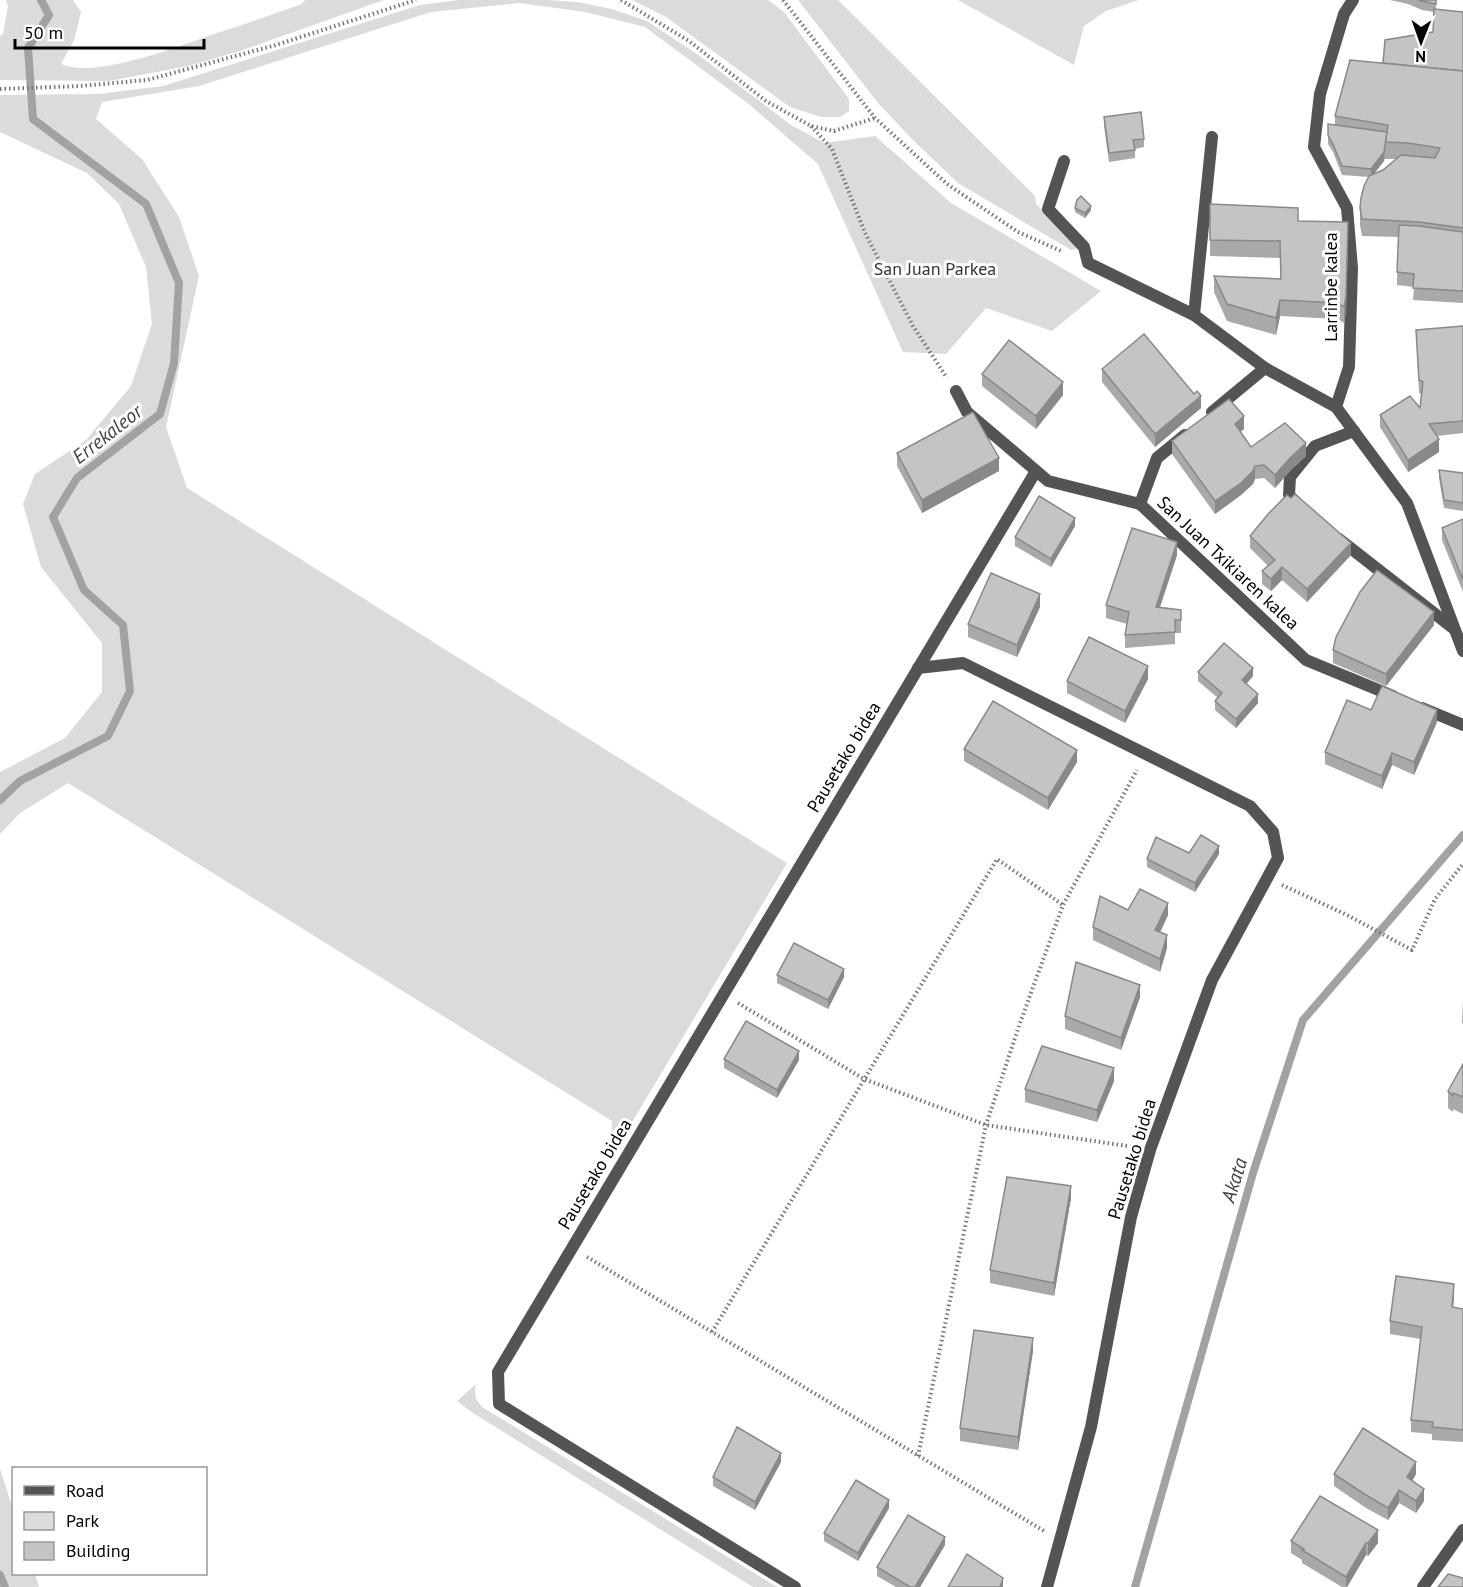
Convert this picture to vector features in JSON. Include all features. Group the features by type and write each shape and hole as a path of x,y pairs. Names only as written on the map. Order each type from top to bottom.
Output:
{"street":[{"name":"Larrinbe kalea","path":"1336,407 1348,367 1352,268 1347,208 1314,147 1320,94 1344,14 1353,0"},
{"path":"1194,315 1212,137"},
{"path":"1064,161 1048,208 1084,247 1088,263 1194,315 1265,368 1336,407 1407,503 1463,651"},
{"path":"1140,504 1157,458 1265,368"},
{"name":"San Juan Txikiaren kalea","path":"956,391 967,411 1048,481 1140,504 1306,660 1463,725"},
{"path":"1312,517 1289,495 1290,477 1315,446 1354,431"},
{"name":"Pausetako bidea","path":"795,1587 499,1404 498,1372 1036,471"},
{"path":"1330,531 1455,630"},
{"name":"Pausetako bidea","path":"918,668 963,663 1250,806 1273,832 1278,858 1212,980 1149,1150 1131,1217 1091,1427 1047,1587"},
{"path":"1423,1587 1463,1530"}],"path":[{"path":"0,89 80,87 147,80 276,45 416,0"},
{"path":"621,0 689,41 766,100 811,126 832,149 866,232 913,326 956,391"},
{"path":"783,0 876,118 947,184 1018,232 1088,263"},
{"path":"811,126 834,131 876,118"},
{"path":"918,1456 986,1125 1020,1023 1064,904 1146,754"},
{"path":"712,1332 997,859 1064,904"},
{"path":"1267,878 1347,915 1412,950 1435,899 1463,864"},
{"path":"723,994 864,1079 986,1125 1149,1150"},
{"path":"572,1248 1060,1541"}],"green space":[{"path":"6,0 73,0 81,12 74,40 61,64 76,68 114,65 136,60 291,8 302,4 305,0 384,0 237,52 188,66 109,81 0,80 0,36 3,34 8,7"},
{"name":"San Juan Parkea","path":"459,0 577,2 612,9 647,21 697,54 791,125 824,143 875,136 951,203 1101,291 1052,331 986,308 946,354 903,352 818,164 750,105 645,27 585,12 519,3 431,12 199,86 102,102 96,119 142,159 179,217 199,276 166,427 187,488 787,863 610,1159 612,1121 68,783 20,813 0,834 0,772 65,738 102,692 102,643 41,567 23,504 35,474 86,440 131,386 152,324 146,267 119,204 87,173 0,132 0,95 98,94 163,86 420,5"},
{"path":"632,0 768,0 784,12 849,99 849,111 840,117 821,117 790,107 666,17"},
{"path":"798,0 838,0 1035,196 1036,204 1083,247 1071,250 958,183 878,103"},
{"path":"958,0 1139,0 1106,11 1084,26 1074,65"},
{"path":"476,1384 476,1397 482,1407 777,1587 753,1587 470,1411 457,1401"},
{"path":"0,1469 12,1506 12,1575 35,1575 39,1587 0,1587"}],"building":[{"path":"1419,0 1436,0 1436,4 1422,1"},
{"path":"1434,9 1463,12 1463,71 1383,63 1385,40 1433,32"},
{"path":"1350,60 1463,71 1463,228 1419,222 1362,219 1361,198 1369,176 1383,170 1401,155 1435,158 1440,148 1385,142 1388,125 1335,116"},
{"path":"1141,112 1144,139 1133,140 1135,150 1109,153 1104,117"},
{"path":"1328,124 1387,132 1384,152 1371,169 1342,166 1328,135"},
{"path":"1081,196 1091,206 1085,213 1075,208"},
{"path":"1210,204 1298,208 1298,221 1348,222 1344,307 1338,303 1280,300 1276,318 1227,304 1214,276 1281,279 1280,241 1210,240"},
{"path":"1399,225 1463,232 1463,291 1413,288 1414,274 1397,272"},
{"path":"1463,326 1463,421 1429,424 1439,439 1408,460 1380,415 1410,396 1420,408 1423,382 1419,380 1416,330"},
{"path":"1144,334 1194,394 1197,391 1201,396 1155,434 1102,369"},
{"path":"1009,340 1063,382 1036,416 982,374"},
{"path":"1229,399 1244,416 1235,424 1251,447 1285,423 1306,443 1275,475 1264,465 1255,466 1241,483 1215,501 1172,441"},
{"path":"973,412 999,458 922,500 897,453"},
{"path":"1439,470 1463,473 1463,503 1444,500"},
{"path":"1295,494 1351,543 1307,589 1282,567 1271,579 1262,571 1275,560 1250,536 1287,495 1291,498"},
{"path":"1039,496 1075,518 1051,559 1015,537"},
{"path":"1463,519 1463,580 1442,528"},
{"path":"1132,528 1177,542 1156,607 1181,610 1181,620 1175,620 1175,632 1125,635 1129,612 1106,605"},
{"path":"1377,570 1434,612 1386,674 1333,650 1336,637 1360,592"},
{"path":"991,573 1040,594 1017,645 968,624"},
{"path":"1089,637 1148,666 1125,711 1067,681"},
{"path":"1224,643 1253,668 1242,680 1258,694 1236,719 1215,701 1222,693 1198,672"},
{"path":"1382,686 1437,710 1414,762 1392,753 1382,776 1325,752 1347,700 1371,710"},
{"path":"993,701 1077,750 1048,798 964,749"},
{"path":"1201,835 1219,846 1195,883 1147,859 1156,837 1189,853"},
{"path":"1140,889 1168,903 1155,930 1167,935 1160,959 1093,927 1100,896 1128,910"},
{"path":"794,943 844,969 828,1000 777,975"},
{"path":"1076,962 1140,985 1121,1038 1065,1016"},
{"path":"746,1021 799,1051 777,1090 724,1059"},
{"path":"1042,1046 1114,1068 1097,1110 1025,1089"},
{"path":"1463,1064 1463,1097 1453,1093 1453,1096 1448,1091"},
{"path":"1007,1177 1071,1186 1054,1283 990,1270"},
{"path":"1396,1276 1454,1284 1452,1307 1463,1309 1463,1430 1432,1427 1433,1422 1411,1420 1422,1327 1390,1321"},
{"path":"974,1330 1033,1338 1018,1437 960,1428"},
{"path":"737,1427 781,1453 755,1502 713,1477"},
{"path":"1363,1428 1416,1462 1407,1477 1424,1489 1416,1501 1399,1490 1388,1508 1334,1474"},
{"path":"856,1480 889,1500 858,1553 824,1533"},
{"path":"1320,1496 1378,1530 1366,1543 1346,1577 1291,1541"},
{"path":"908,1515 945,1537 915,1587 910,1587 877,1567"},
{"path":"967,1554 1003,1578 1000,1587 948,1587"},
{"path":"1448,1574 1463,1578 1463,1587 1438,1587"}],"waterway":[{"name":"Errekaleor","path":"0,800 20,781 108,736 130,691 123,625 84,590 53,517 77,478 160,414 174,363 179,283 146,204 33,119 28,48 49,15 41,0"},
{"name":"Akata","path":"1135,1587 1253,1173 1303,1020 1463,835"},
{"name":"Errekaleor","path":"0,1575 5,1587"}]}
